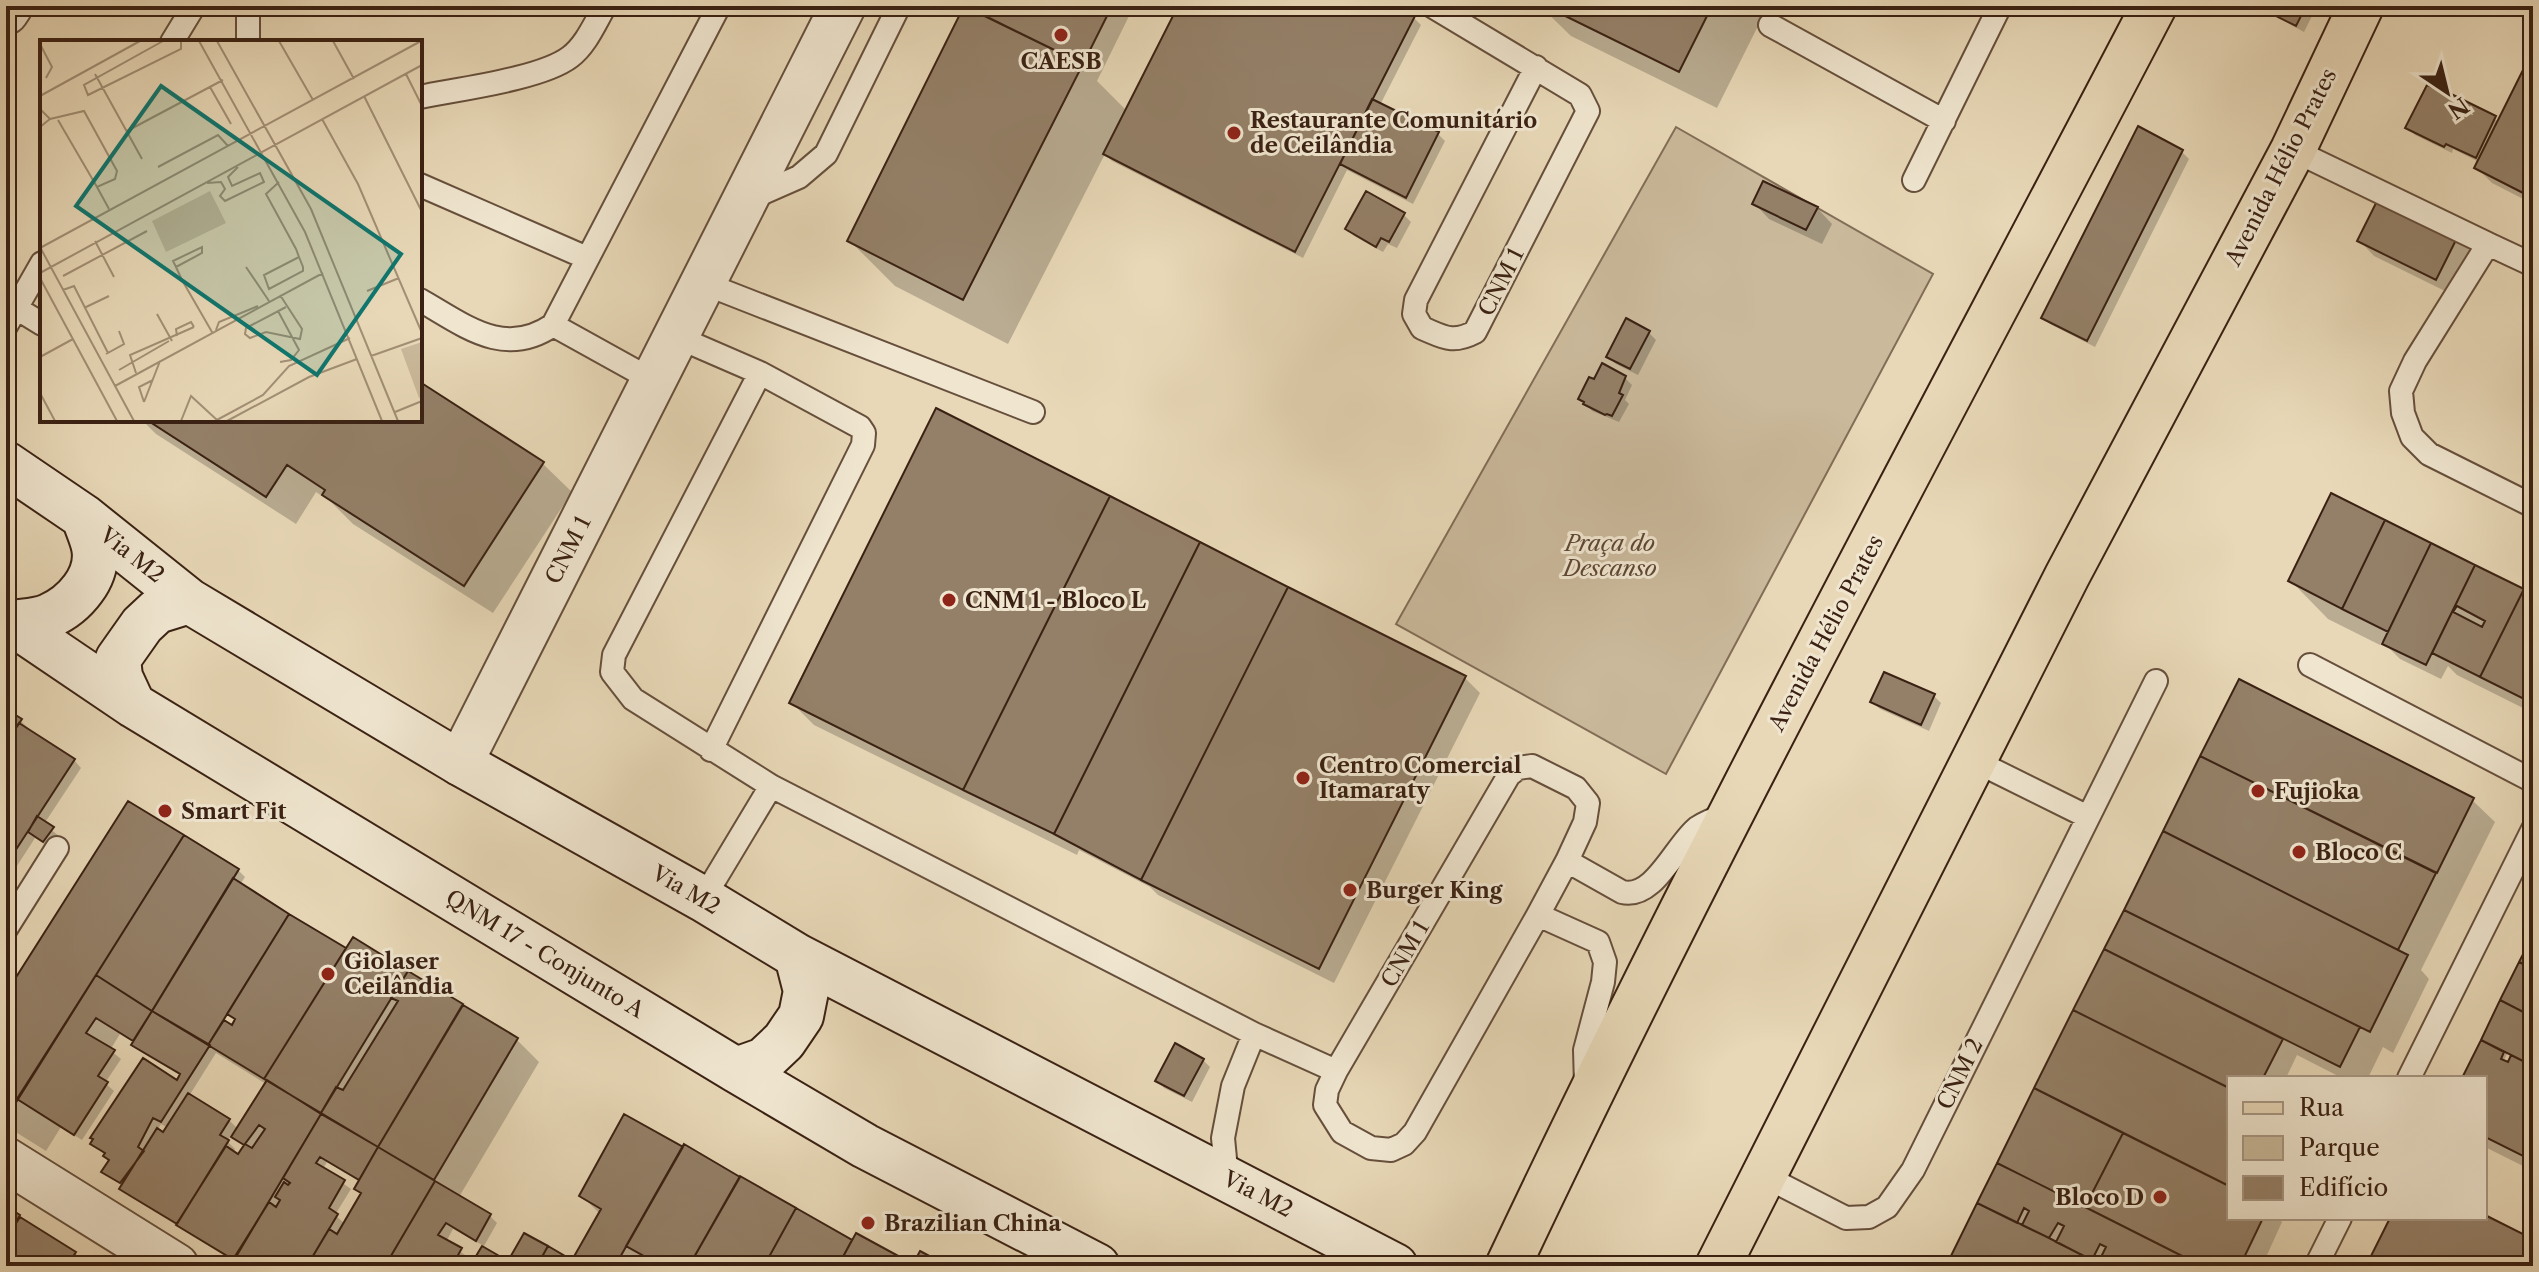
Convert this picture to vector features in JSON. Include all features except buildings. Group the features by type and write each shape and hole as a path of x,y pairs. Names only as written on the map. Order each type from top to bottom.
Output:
{"main road":[{"path":"6,12 10,6"},
{"name":"CNM 1","path":"460,763 843,6"},
{"name":"Avenida Hélio Prates","path":"1508,1266 1586,1101 1732,814 2154,6"},
{"name":"Avenida Hélio Prates","path":"1718,1266 2067,576 2293,150 2361,6"},
{"name":"Via M2","path":"6,464 84,517 189,601 460,763 703,899 797,956 1395,1266"},
{"path":"9,621 46,618 68,606 86,584 94,565 95,548 84,517"},
{"path":"133,705 120,677 118,659 142,625 157,611 189,601"},
{"name":"QNM 17 - Conjunto A","path":"9,621 133,705 736,1070 865,1146 1097,1266"},
{"path":"736,1070 764,1060 784,1041 801,1016 806,991 797,956"},
{"path":"6,1160 176,1266"}],"lane":[{"path":"173,40 194,6"},
{"path":"248,40 250,6"},
{"path":"422,97 538,72 570,57 584,41 605,6"},
{"path":"422,301 473,331 497,339 513,341 529,338 553,325 719,6"},
{"path":"745,200 799,177 826,154 899,6"},
{"name":"CNM 1","path":"1432,6 1536,67 1580,95 1588,111 1475,332 1461,340 1448,339 1422,328 1414,314 1416,300 1536,67"},
{"path":"1914,180 2000,6"},
{"path":"1770,25 1944,121"},
{"path":"2293,150 2533,265"},
{"path":"422,186 587,258"},
{"path":"2488,244 2415,361 2401,391 2403,413 2412,437 2429,454 2533,506"},
{"path":"40,266 11,317 40,324"},
{"path":"703,283 1033,412"},
{"path":"553,325 654,381"},
{"path":"677,337 760,373 860,427 864,433 863,445 711,750"},
{"path":"760,373 614,655 612,672 633,699 771,786 1254,1034 1336,1071"},
{"path":"2310,665 2533,781"},
{"name":"CNM 2","path":"1764,1176 1846,1218 1869,1217 1887,1207 1913,1170 2156,681"},
{"path":"1975,761 2088,817"},
{"name":"CNM 1","path":"1538,915 1415,1132 1404,1144 1391,1150 1371,1148 1342,1132 1325,1105 1327,1090 1336,1071 1509,775 1518,768 1532,766 1576,788 1588,803 1585,822 1567,861"},
{"path":"703,899 771,786"},
{"path":"1586,1101 1585,1050 1603,982 1605,962 1598,942 1538,915 1567,861 1631,894 1648,886 1697,829 1713,819 1732,814"},
{"path":"2410,1076 2533,829"},
{"path":"6,929 57,848"},
{"path":"1227,1179 1223,1138 1233,1086 1254,1034"},
{"path":"2316,1266 2339,1220"}],"green space":[{"name":"Praça do Descanso","path":"1676,127 1933,274 1666,774 1396,624"}],"place":[{"name":"CAESB","path":"1061,35"},
{"name":"Restaurante Comunitário de Ceilândia","path":"1234,133"},
{"name":"CNM 1 - Bloco L","path":"949,600"},
{"name":"Centro Comercial Itamaraty","path":"1303,778"},
{"name":"Fujioka","path":"2258,791"},
{"name":"Smart Fit","path":"165,811"},
{"name":"Bloco C","path":"2299,852"},
{"name":"Burger King","path":"1350,890"},
{"name":"Giolaser Ceilândia","path":"328,974"},
{"name":"Bloco D","path":"2160,1197"},
{"name":"Brazilian China","path":"868,1223"}]}
